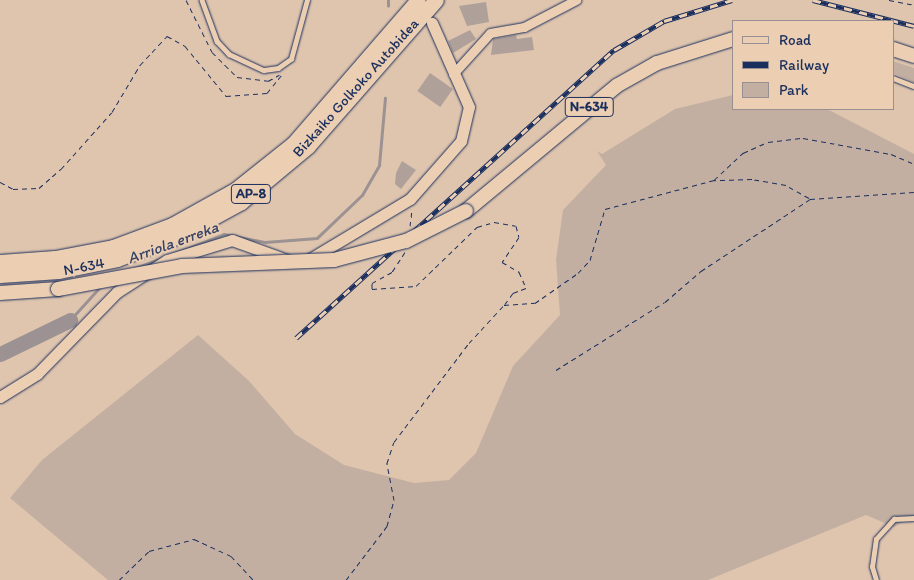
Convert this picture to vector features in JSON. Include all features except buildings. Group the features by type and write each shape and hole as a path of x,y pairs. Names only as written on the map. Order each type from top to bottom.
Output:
{"highway":[{"name":"Bizkaiko Golkoko Autobidea","path":"0,262 54,258 113,247 172,225 235,190 294,143 418,0"},
{"name":"Bizkaiko Golkoko Autobidea","path":"0,274 59,271 117,259 179,236 241,202 308,146 436,0"},
{"name":"N-634","path":"0,293 58,289 182,266 334,260 406,241 466,212 618,85 657,63 732,39"},
{"path":"894,49 914,56"}],"street":[{"path":"453,74 490,33 524,27 576,0"},
{"path":"0,397 37,374 117,292 167,260 232,240 304,262 384,218 414,195 453,153 468,123 467,98 453,74 432,23"}],"lane":[{"path":"202,0 207,22 230,54 264,70 278,68 290,59 307,0"},
{"path":"894,78 914,86"},
{"path":"876,580 872,567 876,539 894,519 914,518"}],"path":[{"path":"889,0 914,5"},
{"path":"0,182 13,190 39,188 61,169 112,112 140,65 167,36 185,46 226,96 267,92 290,59"},
{"path":"714,180 743,153 768,142 803,138 891,154 914,164"},
{"path":"504,305 535,303 578,273 597,242 605,209 714,180 752,179 786,185 810,198"},
{"path":"556,370 665,302 701,271 810,198 914,192"},
{"path":"409,232 414,195"},
{"path":"346,580 387,526 394,500 387,463 394,442 420,403 513,292 526,288 519,272 502,262 519,237 516,226 500,222 477,227 416,286 372,289 379,277 400,264 406,251"},
{"path":"119,580 149,551 194,539 231,556 253,580"}],"green space":[{"path":"894,61 914,68 914,82 894,73"},
{"path":"732,95 732,110 829,110 914,154 914,516 894,527 866,515 708,580 108,580 10,498 42,460 198,335 249,381 295,434 344,465 414,483 449,480 476,453 513,366 560,315 556,260 563,210 606,165 597,151 602,154 675,109"}],"waterway":[{"name":"Arriola erreka","path":"388,0 388,6"},
{"name":"Arriola erreka","path":"133,269 224,234 265,242 317,238 362,195 379,165 385,98"},
{"name":"Arriola erreka","path":"70,320 100,287"},
{"path":"0,354 70,320"}],"railway":[{"path":"296,338 614,50 664,21 732,0"},
{"path":"813,0 891,20"},
{"path":"894,21 914,26"}]}
